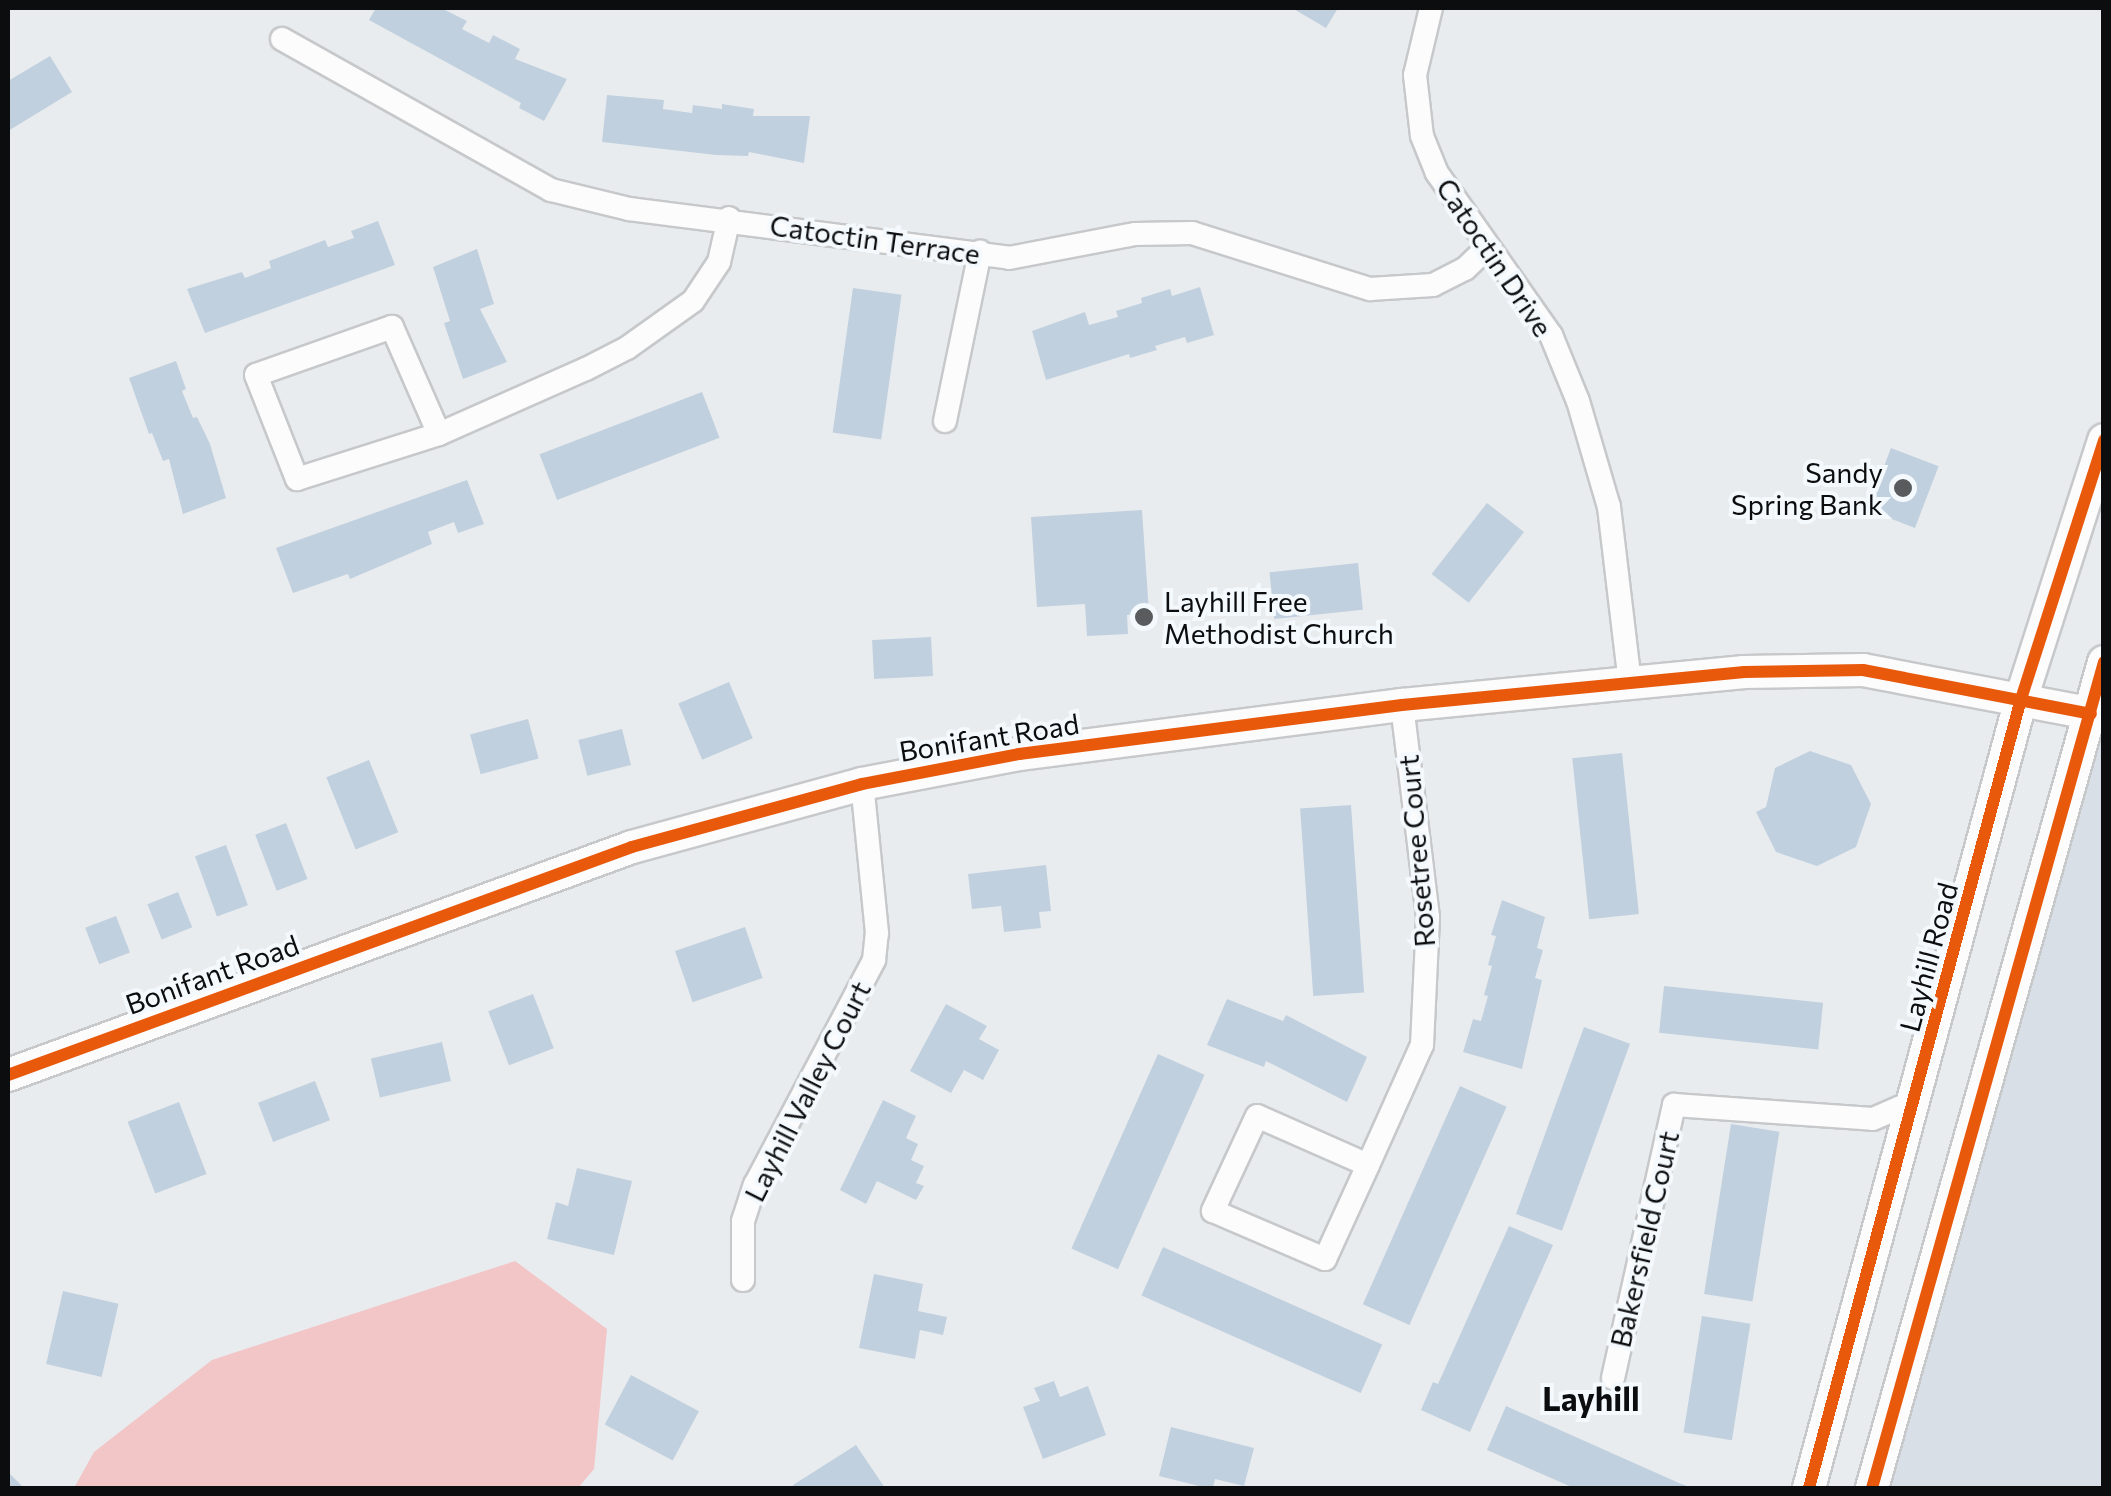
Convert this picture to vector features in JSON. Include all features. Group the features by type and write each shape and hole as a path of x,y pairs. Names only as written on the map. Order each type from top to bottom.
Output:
{"main road":[{"name":"Layhill Road","path":"1808,1488 2022,699 2104,440"},
{"path":"1872,1488 2097,715 2104,662"},
{"name":"Bonifant Road","path":"8,1076 632,848 862,784 1019,754 1402,705 1744,672 1863,670 2097,715"}],"street":[{"name":"Catoctin Drive","path":"1431,8 1415,75 1422,136 1437,173 1551,335 1578,401 1609,507 1630,682"},
{"name":"Catoctin Terrace","path":"282,38 550,190 630,209 728,218 1009,258 1135,234 1192,234 1370,288 1433,285 1465,269 1488,247"},
{"path":"438,434 392,327 256,375 297,479 438,434 627,348 693,301 719,262 728,218"},
{"path":"946,421 980,252"},
{"name":"Rosetree Court","path":"1368,1165 1258,1116 1213,1211 1326,1259 1422,1045 1428,917 1402,705"},
{"name":"Layhill Valley Court","path":"744,1280 743,1221 754,1185 874,960 877,932 862,784"},
{"name":"Bakersfield Court","path":"1613,1378 1674,1105 1873,1119 1916,1100"}],"shaded area":[{"path":"2103,716 2103,1488 1872,1488"},
{"path":"515,1261 607,1329 594,1469 578,1488 74,1488 94,1452 212,1360"}],"building":[{"path":"376,8 441,8 467,21 462,29 489,43 493,35 520,49 515,59 567,79 544,121 519,108 521,103 369,20"},
{"path":"1292,8 1338,8 1326,28"},
{"path":"50,56 72,92 8,131 8,81"},
{"path":"607,95 664,100 663,109 692,113 693,105 722,109 722,104 754,109 753,116 810,116 804,163 749,152 748,156 716,155 602,142"},
{"path":"378,221 395,265 205,333 187,289 242,272 245,278 271,268 269,261 325,240 328,247 354,238 351,231"},
{"path":"477,249 494,304 480,309 507,362 463,379 444,323 450,321 433,267"},
{"path":"1200,287 1214,335 1187,343 1185,337 1155,346 1157,350 1130,358 1129,354 1046,380 1032,331 1085,312 1089,325 1118,317 1116,311 1142,303 1141,298 1170,289 1172,296"},
{"path":"853,288 902,295 881,439 833,433"},
{"path":"176,361 186,389 182,391 210,444 226,498 183,514 169,459 163,461 152,433 149,434 129,378"},
{"path":"702,392 720,438 557,500 540,454"},
{"name":"Sandy Spring Bank","path":"1891,448 1939,466 1915,528 1867,510"},
{"path":"467,480 484,524 458,533 454,522 428,532 432,544 350,579 348,574 293,593 276,548"},
{"path":"1487,503 1524,532 1469,603 1432,574"},
{"path":"1142,510 1149,613 1127,615 1128,634 1087,636 1085,604 1037,607 1031,517"},
{"path":"1358,563 1363,610 1274,619 1269,572"},
{"path":"931,637 933,676 874,679 872,640"},
{"path":"729,682 753,738 702,760 678,703"},
{"path":"528,719 539,759 481,774 470,735"},
{"path":"622,729 631,765 587,776 578,740"},
{"path":"1810,751 1851,765 1871,804 1856,847 1817,866 1776,852 1756,812 1766,807 1775,768"},
{"path":"1622,753 1639,914 1589,919 1572,758"},
{"path":"369,760 398,832 356,850 326,777"},
{"path":"1351,805 1364,993 1313,996 1300,809"},
{"path":"286,823 308,879 277,891 255,835"},
{"path":"226,845 248,905 217,916 195,856"},
{"path":"1046,865 1051,911 1039,912 1041,928 1004,932 1001,906 972,909 968,874"},
{"path":"178,892 192,927 162,940 147,904"},
{"path":"1502,900 1545,917 1537,948 1543,950 1535,978 1542,980 1522,1069 1463,1052 1473,1019 1481,1021 1488,996 1484,995 1492,966 1488,965 1496,936 1491,935"},
{"path":"116,916 130,952 99,964 85,928"},
{"path":"745,927 763,978 693,1002 675,951"},
{"path":"1664,986 1823,1003 1818,1049 1659,1033"},
{"path":"533,994 554,1048 509,1065 488,1011"},
{"path":"1227,999 1283,1021 1286,1015 1367,1057 1347,1102 1266,1061 1264,1067 1207,1045"},
{"path":"946,1004 987,1026 979,1039 999,1050 983,1080 964,1070 951,1093 910,1071"},
{"path":"1584,1027 1630,1044 1562,1231 1516,1214"},
{"path":"442,1042 451,1081 380,1097 371,1058"},
{"path":"1158,1054 1205,1075 1118,1269 1071,1249"},
{"path":"315,1081 330,1120 273,1142 258,1103"},
{"path":"1460,1086 1507,1107 1409,1325 1363,1304"},
{"path":"883,1100 916,1116 906,1138 918,1144 911,1160 924,1166 916,1183 924,1186 916,1200 877,1181 866,1204 840,1190"},
{"path":"179,1102 207,1174 155,1194 128,1122"},
{"path":"1731,1124 1779,1132 1752,1302 1704,1294"},
{"path":"577,1168 632,1181 614,1255 547,1239 556,1202 568,1206"},
{"path":"1509,1226 1553,1245 1470,1432 1421,1410 1433,1382 1438,1384"},
{"path":"1163,1247 1382,1345 1361,1393 1141,1295"},
{"path":"874,1274 923,1284 918,1311 947,1317 943,1335 920,1330 915,1359 859,1348"},
{"path":"63,1291 119,1304 102,1377 46,1364"},
{"path":"1702,1316 1750,1324 1732,1440 1684,1433"},
{"path":"631,1375 699,1411 673,1461 605,1424"},
{"path":"1054,1381 1060,1397 1088,1386 1106,1435 1043,1459 1023,1407 1040,1401 1034,1388"},
{"path":"1506,1406 1692,1488 1574,1488 1487,1450"},
{"path":"1171,1427 1254,1448 1244,1486 1215,1479 1213,1488 1207,1488 1159,1476"},
{"path":"856,1445 885,1488 795,1488 793,1485"},
{"path":"8,1472 22,1486 20,1488 8,1488"}],"cycle path":[{"path":"1809,1488 2021,699 2104,440"},
{"path":"1872,1488 2104,662"},
{"path":"8,1075 632,847 862,784 1019,754 1402,705 1744,672 1863,670 2091,714"}],"place":[{"name":"Sandy Spring Bank","path":"1903,488"},
{"name":"Layhill Free Methodist Church","path":"1144,617"}],"district":[{"name":"Layhill","path":"1591,1398"}]}
